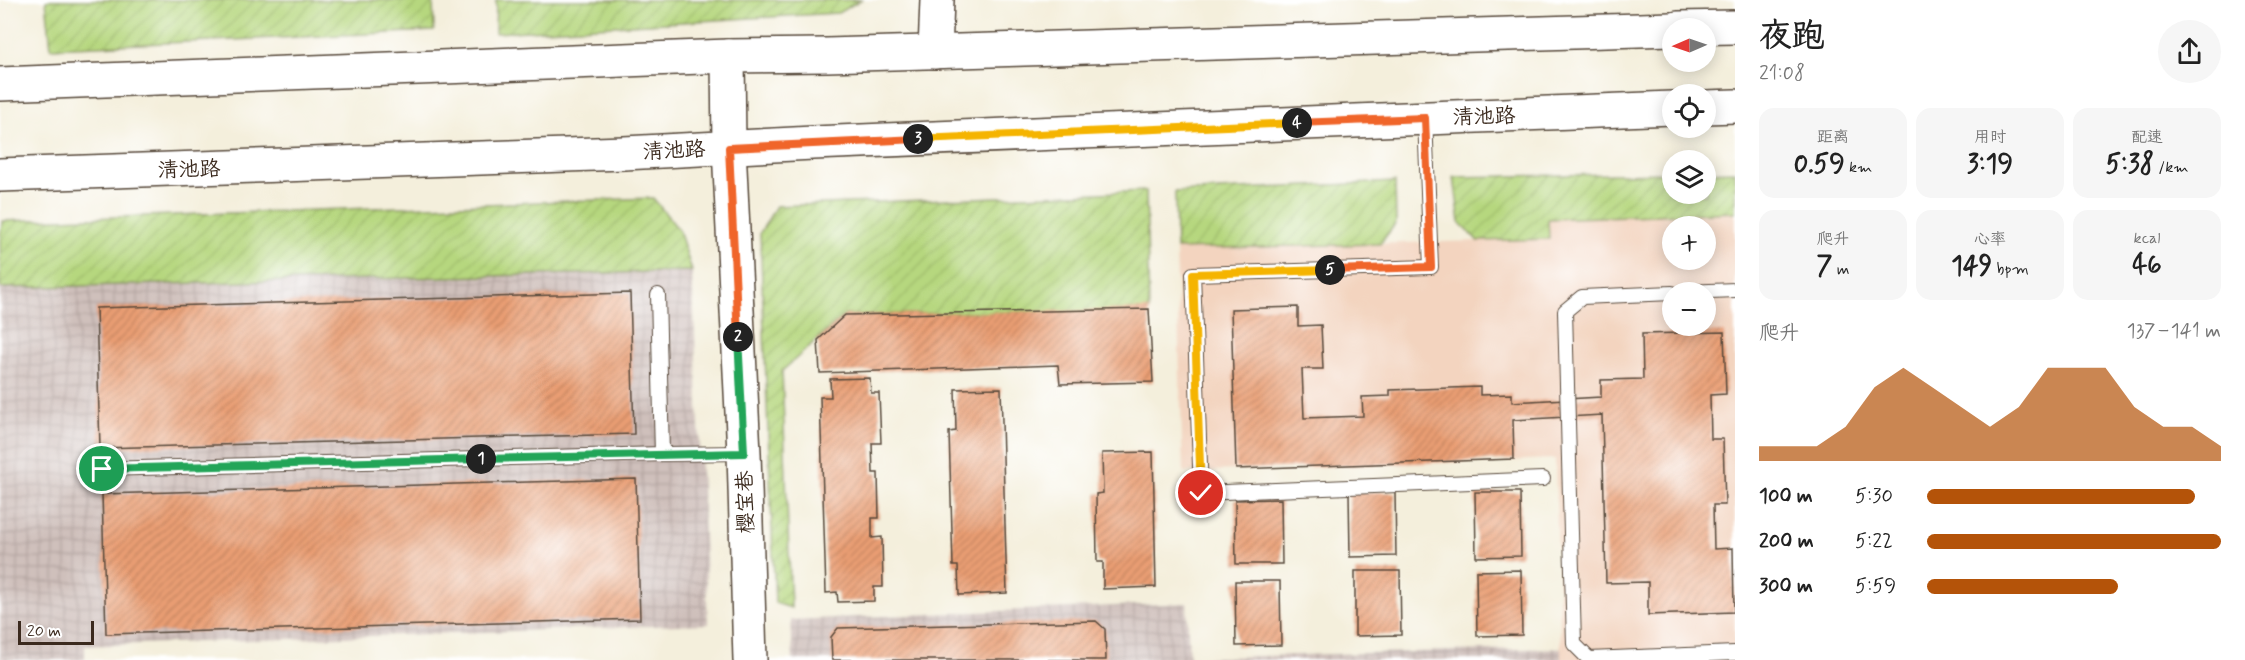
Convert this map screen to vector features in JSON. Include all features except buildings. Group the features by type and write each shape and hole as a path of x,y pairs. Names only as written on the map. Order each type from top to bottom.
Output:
{"main road":[{"path":"935,52 937,0"},
{"path":"1716,27 1735,27"},
{"path":"0,84 728,56 935,52 1662,29"},
{"name":"樱宝巷","path":"728,56 729,148 744,453 750,660"},
{"path":"1716,107 1735,106"},
{"name":"清池路","path":"0,175 729,148 1662,108"}],"lane":[{"path":"1425,118 1431,267 1193,274 1201,493 1543,479"},
{"path":"1716,291 1735,290"},
{"path":"1662,293 1582,297 1565,311 1574,644 1589,659 1735,653"},
{"path":"658,295 662,454"},
{"path":"102,469 744,453"}],"shaded area":[{"path":"1735,212 1735,660 1561,660 1555,459 1183,472 1176,249 1548,239 1548,219"},
{"path":"692,271 708,624 85,646 85,660 0,660 0,288"},
{"path":"1187,603 1189,658 1561,648 1561,660 793,660 791,620"}],"green space":[{"path":"46,0 433,0 434,31 51,48"},
{"path":"496,0 861,0 838,13 495,33"},
{"path":"1735,171 1735,212 1548,219 1549,239 1478,241 1460,223 1454,177 1662,173 1662,204 1716,204 1716,172"},
{"path":"1395,182 1396,223 1380,244 1176,249 1175,192"},
{"path":"1146,191 1149,310 845,315 782,371 791,608 775,603 760,233 776,206"},
{"path":"653,198 679,230 692,271 0,288 2,221"}],"route":[{"path":"102,469 744,453 729,148 1425,118 1431,267 1193,274 1201,493"}]}
